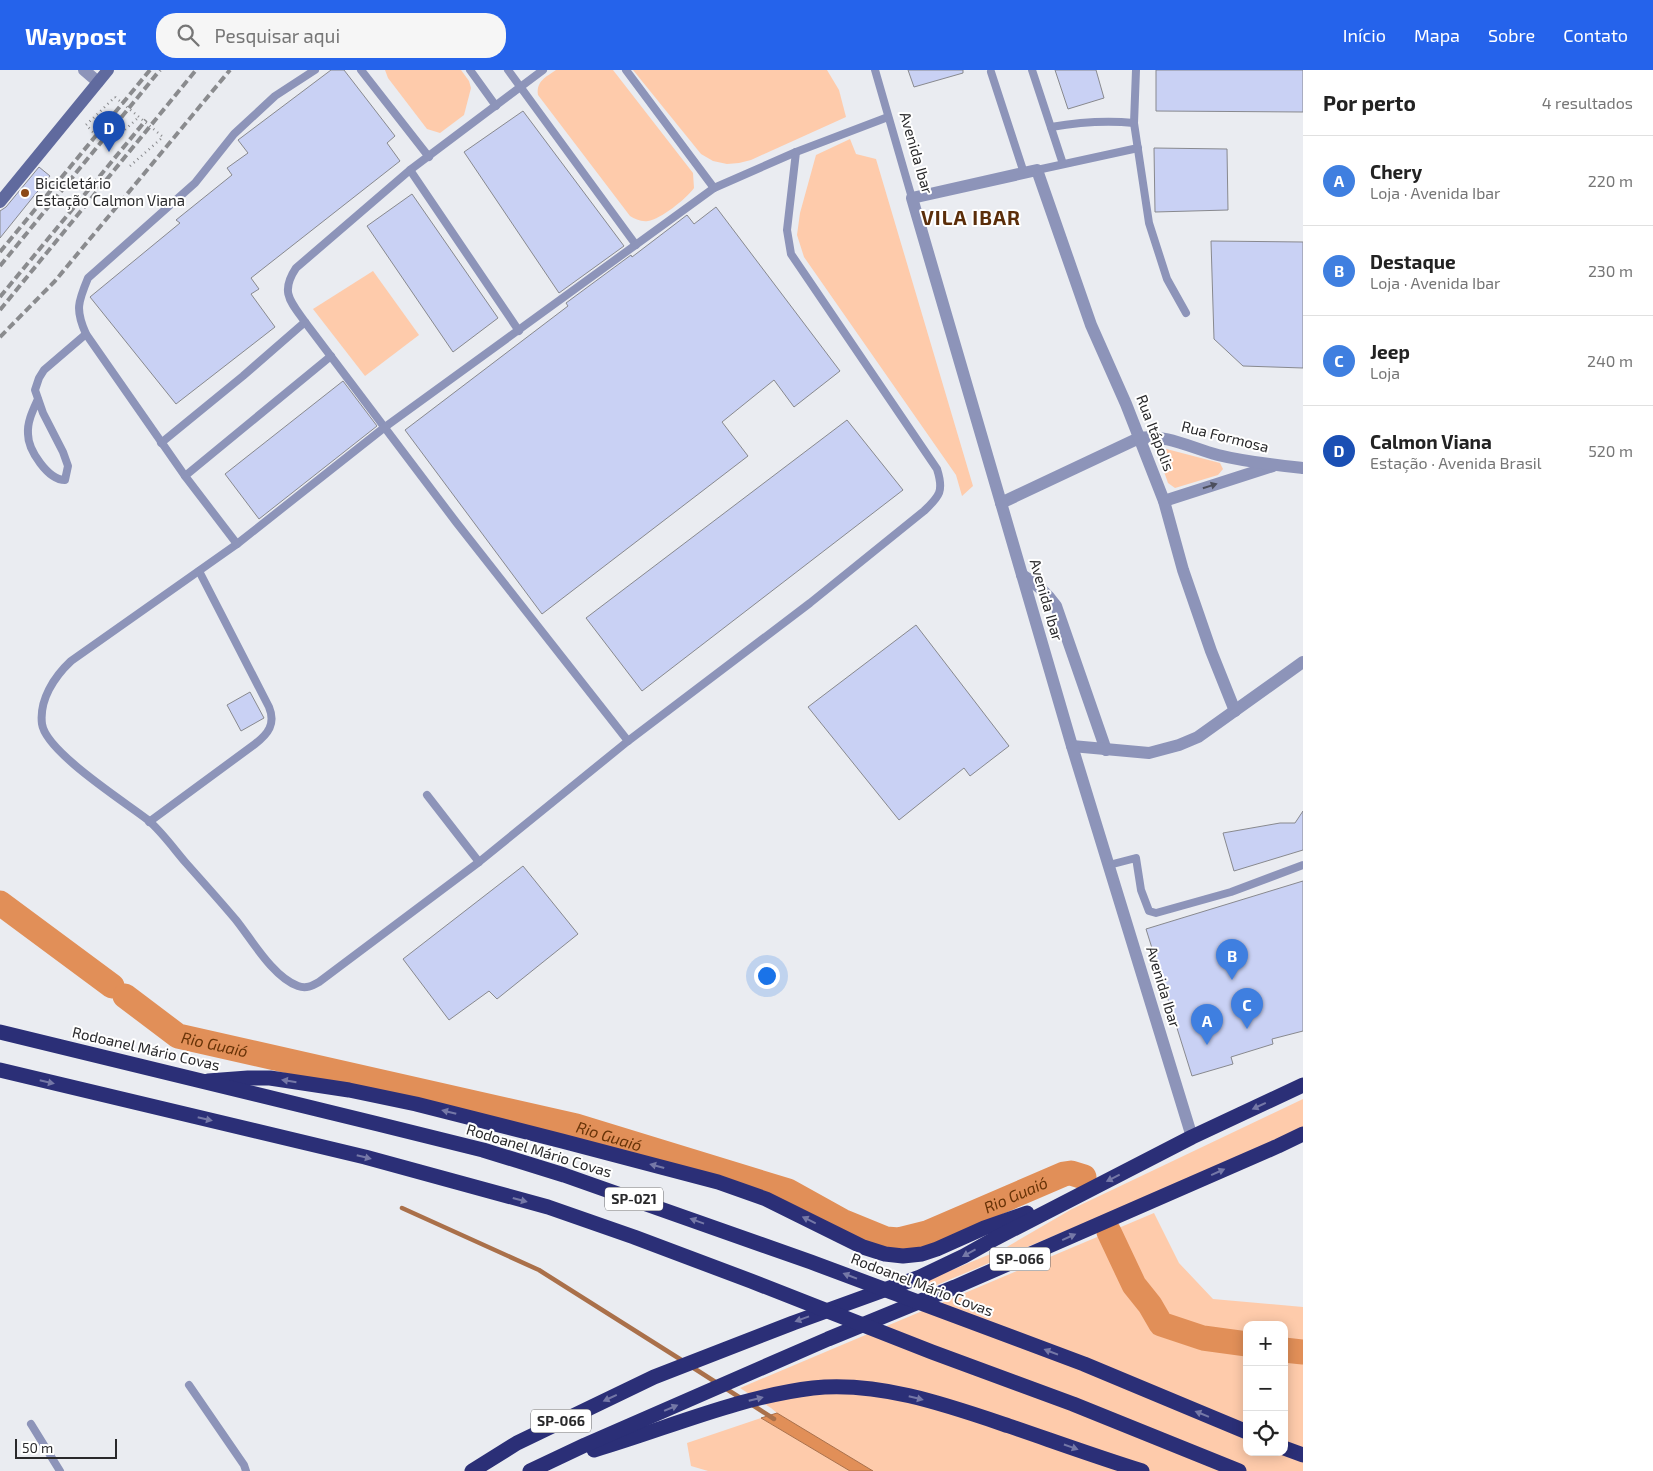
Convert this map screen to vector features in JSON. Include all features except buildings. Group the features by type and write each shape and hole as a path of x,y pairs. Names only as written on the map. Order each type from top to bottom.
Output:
{"highway":[{"name":"Rodoanel Mário Covas","path":"0,1032 207,1081 482,1150 564,1175 811,1262 1075,1361 1243,1430"},
{"name":"SP-021","path":"0,1070 365,1157 548,1207 733,1274 932,1352 1073,1404 1239,1471"},
{"path":"207,1081 270,1078 349,1090 416,1104 562,1140 718,1182 766,1199 863,1247 885,1254 903,1256 922,1254 984,1228 1078,1196"},
{"name":"SP-066","path":"472,1471 516,1443 654,1377 793,1323 920,1277 1192,1137 1303,1085"},
{"name":"SP-066","path":"530,1471 828,1339 955,1287 1303,1134"},
{"path":"547,1463 784,1392 815,1388 851,1388 888,1392 958,1409 1142,1471"},
{"path":"1288,1449 1303,1455"}],"main road":[{"path":"0,202 108,70"}],"street":[{"path":"84,70 98,82"},
{"path":"912,198 1037,170"},
{"name":"Rua Itápolis","path":"1037,170 1091,326 1126,404 1164,501 1183,570 1211,651 1236,711"},
{"name":"Avenida Ibar","path":"912,198 1072,746 1192,1137"},
{"path":"1001,504 1139,438"},
{"name":"Rua Formosa","path":"1139,438 1159,438 1219,455 1303,468"},
{"name":"Rua Formosa","path":"1164,501 1275,465"},
{"path":"1022,575 1035,583 1048,595 1056,606 1106,750"},
{"path":"1072,746 1149,753 1162,751 1198,736 1303,662"}],"lane":[{"path":"237,544 161,443 86,334 79,319 79,300 88,278 195,183 234,134 276,96 315,70"},
{"path":"361,70 429,156"},
{"path":"470,70 496,106"},
{"path":"508,70 636,245"},
{"path":"542,70 410,170 296,268 288,282 287,295 305,322 456,522 628,741"},
{"path":"626,70 714,188"},
{"name":"Avenida Ibar","path":"875,70 912,198"},
{"path":"1032,70 1063,164"},
{"path":"1136,70 1134,123 1149,223 1168,278 1186,314"},
{"path":"991,72 1024,174"},
{"path":"796,152 787,230 790,254 937,469 941,482 940,492 936,500 810,603 628,741 479,862 319,982 310,987 304,987 288,980 276,970 235,919 150,822 71,761 49,739 42,726 42,708 48,692 60,672 71,661 237,544 385,427 714,188 796,152 888,117"},
{"path":"1051,127 1105,120 1134,123"},
{"path":"1037,170 1138,148"},
{"path":"410,170 519,331"},
{"path":"161,443 305,322"},
{"path":"38,399 31,416 28,434 33,453 58,480 65,480 68,466 43,413 35,390 44,370 86,334"},
{"path":"185,476 331,356"},
{"path":"150,822 266,736 272,722 269,707 199,571"},
{"path":"427,795 479,862"},
{"path":"1109,865 1136,858 1141,890 1149,911 1156,913 1231,892 1303,865"},
{"path":"189,1385 244,1465 246,1471"},
{"path":"31,1424 60,1471"}],"path":[{"path":"93,132 86,125 116,97 163,137 130,166"},
{"path":"110,144 139,117"}],"shaded area":[{"path":"385,70 461,70 469,81 471,88 464,115 440,133 427,129 388,78"},
{"path":"556,70 613,70 693,173 694,188 679,203 660,217 643,221 630,216 538,95 540,83 545,77"},
{"path":"633,70 827,70 839,90 846,117 751,160 727,164 713,161 701,154"},
{"path":"850,139 856,154 876,159 973,486 962,496 956,475 804,257 797,235 800,213 816,155"},
{"path":"373,271 419,335 365,376 313,309"},
{"path":"1155,446 1220,463 1223,469 1218,475 1175,488 1168,483"},
{"path":"1303,1099 1303,1127 1208,1171 932,1287 918,1284 1005,1248 1072,1209"},
{"path":"1154,1213 1179,1263 1213,1299 1303,1307 1303,1471 873,1471 740,1388"},
{"path":"777,1413 873,1471 850,1471 761,1418"},
{"path":"761,1418 850,1471 708,1471 691,1466 687,1443"}],"waterway":[{"name":"Rio Guaió","path":"0,903 112,986"},
{"name":"Rio Guaió","path":"125,996 178,1036 576,1126 788,1191 842,1221 886,1239 899,1240 927,1233 1064,1174 1071,1173 1084,1177"},
{"path":"402,1208 539,1270 683,1361"},
{"name":"Rio Guaió","path":"1109,1232 1134,1285 1150,1305 1161,1324 1203,1338 1243,1343"},
{"name":"Rio Guaió","path":"1288,1350 1303,1352"},
{"path":"692,1367 717,1383"},
{"path":"725,1388 742,1399"},
{"path":"751,1404 774,1419"}],"railway":[{"path":"0,252 150,70"},
{"path":"0,266 160,70"},
{"path":"0,310 196,70"},
{"path":"0,337 55,281 230,70"},
{"path":"0,297 146,120"}],"place":[{"name":"Calmon Viana","path":"109,152"},
{"name":"Bicicletário Estação Calmon Viana","path":"25,193"},
{"name":"Destaque","path":"1232,980"},
{"name":"Jeep","path":"1247,1029"},
{"name":"Chery","path":"1207,1045"}],"district":[{"name":"VILA IBAR","path":"971,218"}]}
